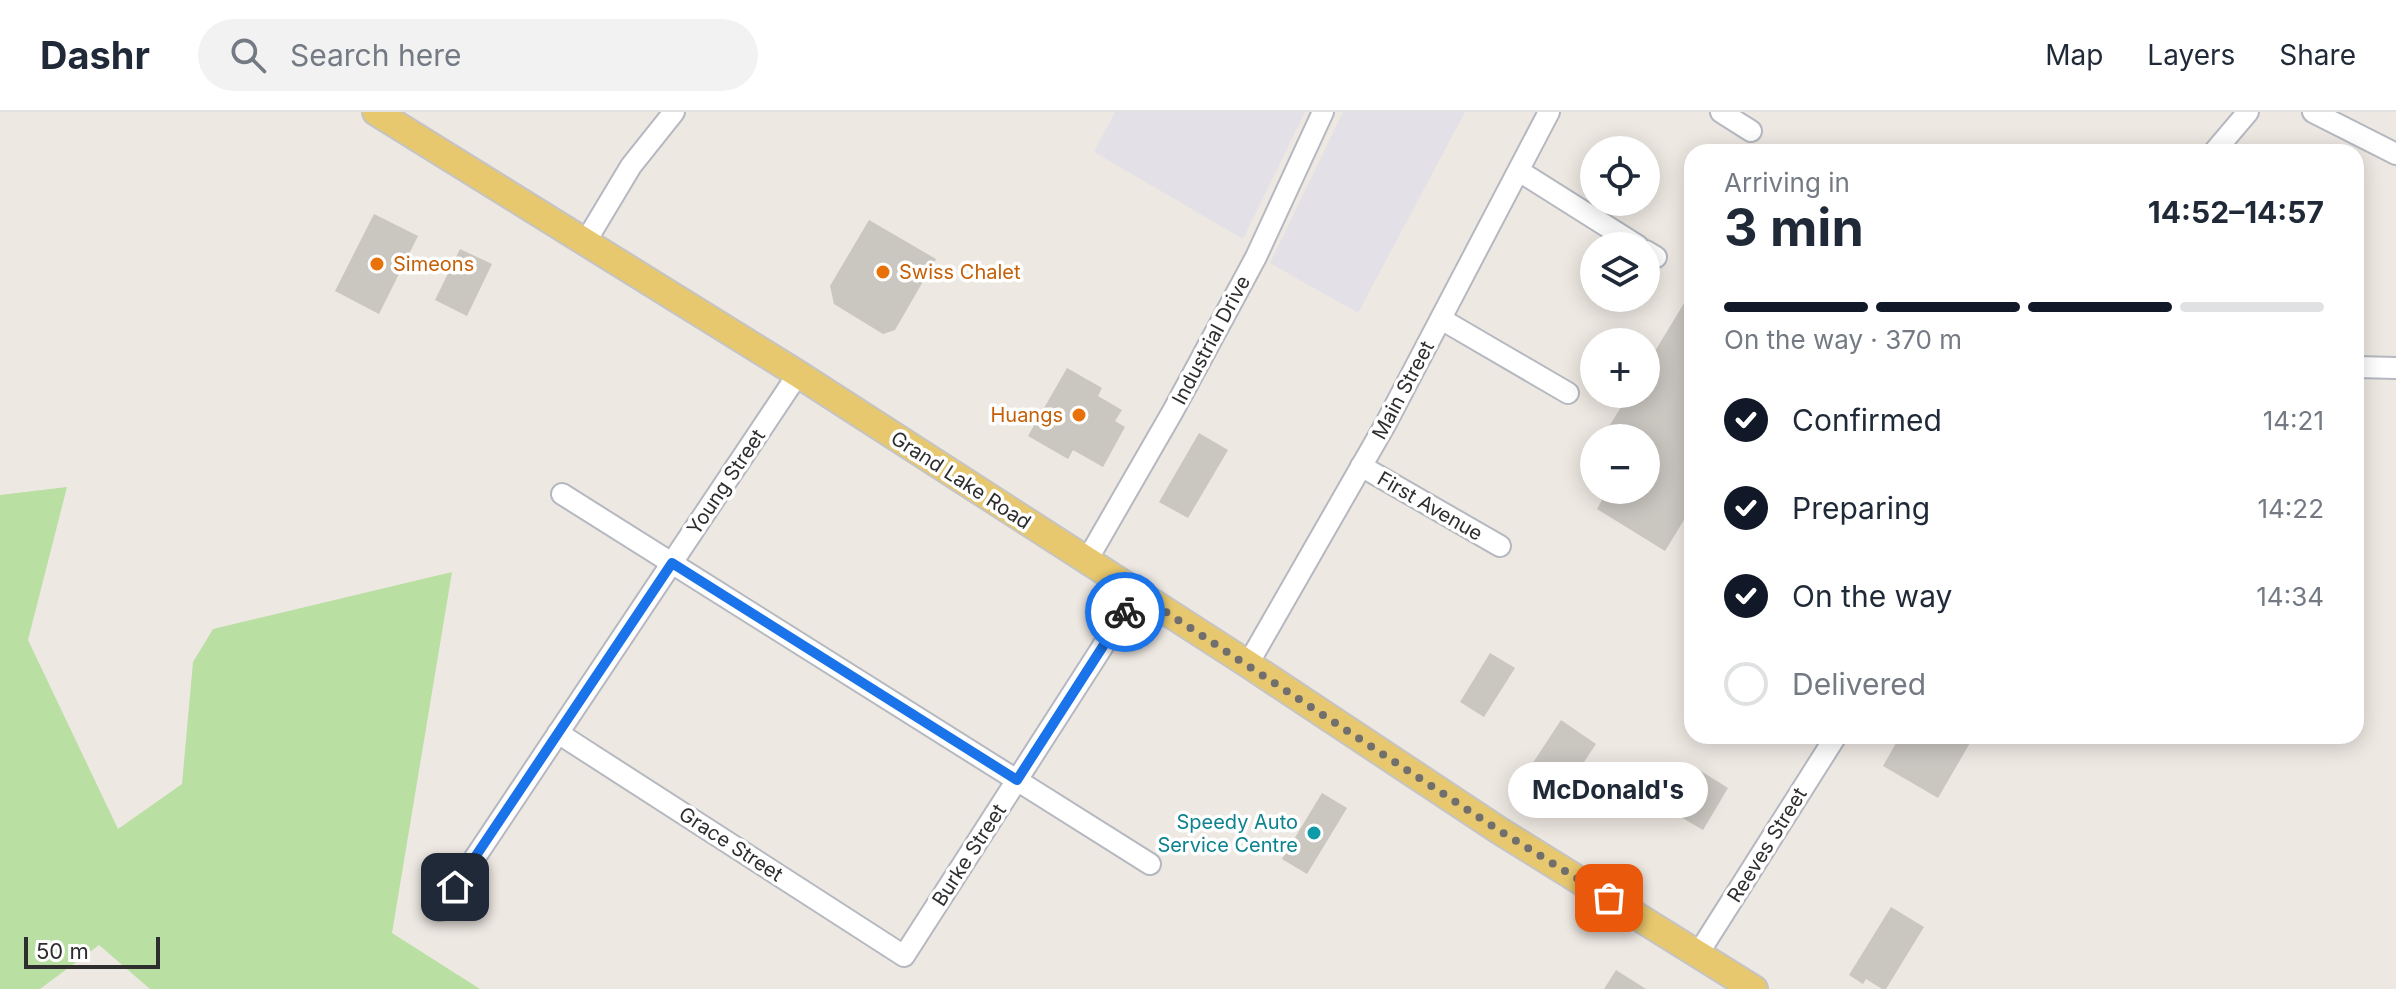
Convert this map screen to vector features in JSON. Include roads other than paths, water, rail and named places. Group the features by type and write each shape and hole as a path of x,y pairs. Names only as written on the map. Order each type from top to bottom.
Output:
{"main road":[{"name":"Grand Lake Road","path":"376,112 798,374 1542,857 1754,989"}],"street":[{"path":"586,241 631,166 674,112"},
{"name":"Industrial Drive","path":"1086,562 1173,411 1256,257 1323,112"},
{"name":"Main Street","path":"1248,664 1361,466 1549,112"},
{"path":"1721,112 1751,131"},
{"path":"2221,144 2248,112"},
{"path":"2313,112 2396,154"},
{"path":"1519,171 1616,232"},
{"path":"1441,319 1568,393"},
{"path":"2364,367 2396,368"},
{"name":"Young Street","path":"440,910 798,374"},
{"name":"First Avenue","path":"1361,466 1500,546"},
{"path":"562,494 1150,864"},
{"name":"Burke Street","path":"904,956 1137,593"},
{"name":"Grace Street","path":"558,733 904,956"},
{"name":"Reeves Street","path":"1698,954 1831,744"}],"place":[{"name":"Simeons","path":"377,264"},
{"name":"Swiss Chalet","path":"883,272"},
{"name":"Huangs","path":"1079,415"},
{"name":"Speedy Auto Service Centre","path":"1314,833"},
{"name":"McDonald's","path":"1609,898"}]}
